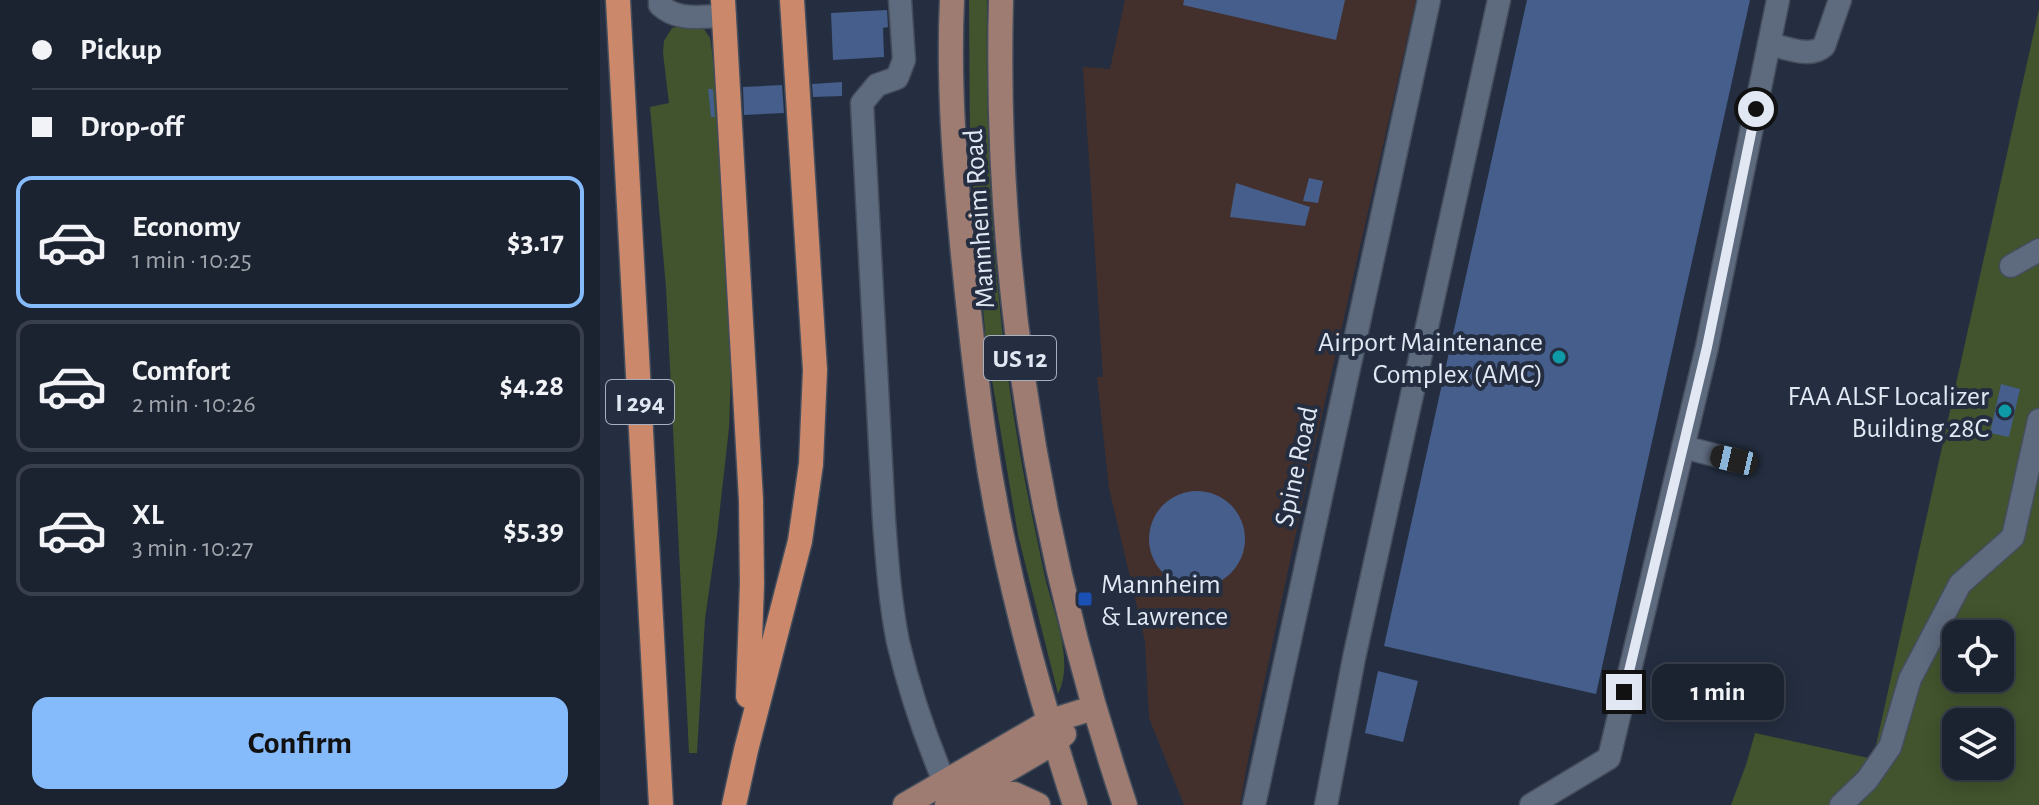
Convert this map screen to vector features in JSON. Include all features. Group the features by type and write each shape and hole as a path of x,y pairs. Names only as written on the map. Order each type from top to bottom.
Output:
{"highway":[{"name":"I 294","path":"618,0 661,805"},
{"path":"734,805 800,541 811,464 815,370 792,0"},
{"path":"724,8 751,500 752,584 746,750"}],"main road":[{"name":"Mannheim Road","path":"952,0 950,40 957,191 984,436 1014,589 1075,805"},
{"name":"Mannheim Road","path":"1001,0 1001,116 1006,233 1019,352 1048,528 1093,708 1125,805"},
{"path":"953,798 1093,708"},
{"path":"905,805 1014,794 1038,805"}],"lane":[{"path":"660,0 660,5 669,13 683,17 724,8"},
{"path":"900,0 904,60 897,78 877,85 862,103 884,520 898,641 916,707 953,798"},
{"name":"Spine Road","path":"1254,805 1429,0"},
{"path":"1326,805 1354,658 1499,0"},
{"path":"1531,805 1609,758 1707,347 1778,0"},
{"path":"1769,44 1818,51 1824,46 1834,24 1840,0"},
{"path":"2011,266 2037,257"},
{"path":"1841,805 1867,780 1890,747 1910,679 1960,584 2013,537 2039,420"},
{"path":"1683,447 1734,460"}],"shaded area":[{"path":"1125,0 1416,0 1309,472 1240,805 1184,805 1149,718 1145,641 1109,488 1097,377 1103,377 1083,67 1110,69"}],"green space":[{"path":"969,0 987,0 988,128 1001,321 1019,448 1063,651 1063,680 1058,694 1018,535 986,344 970,146"},
{"path":"2039,9 2039,805 1731,805 1755,733 1873,759"},
{"path":"693,23 702,26 710,38 714,65 721,66 731,371 729,428 705,619 697,753 689,753 666,287 650,107 669,103 664,41 672,28"}],"building":[{"path":"1184,0 1345,0 1336,40 1183,5"},
{"name":"Airport Maintenance Complex (AMC)","path":"1527,0 1750,0 1596,694 1384,646"},
{"path":"887,10 888,27 883,28 884,57 833,60 831,13"},
{"path":"842,82 842,96 813,97 812,84"},
{"path":"782,85 784,113 744,115 743,87"},
{"path":"708,89 713,89 715,117 711,117"},
{"path":"1309,178 1323,181 1318,203 1303,201"},
{"path":"1236,183 1310,207 1305,226 1230,217"},
{"name":"FAA ALSF Localizer Building 28C","path":"2001,384 2020,389 2009,437 1990,433"},
{"path":"1197,491 1215,495 1231,505 1241,521 1245,539 1241,557 1231,573 1215,583 1197,587 1179,583 1163,573 1153,557 1149,539 1153,521 1163,505 1179,495"},
{"path":"1378,671 1418,681 1403,742 1365,733"}],"place":[{"name":"Airport Maintenance Complex (AMC)","path":"1559,357"},
{"name":"FAA ALSF Localizer Building 28C","path":"2005,411"},
{"name":"Mannheim & Lawrence","path":"1085,599"}],"route":[{"path":"1624,692 1707,347 1756,109"}]}
